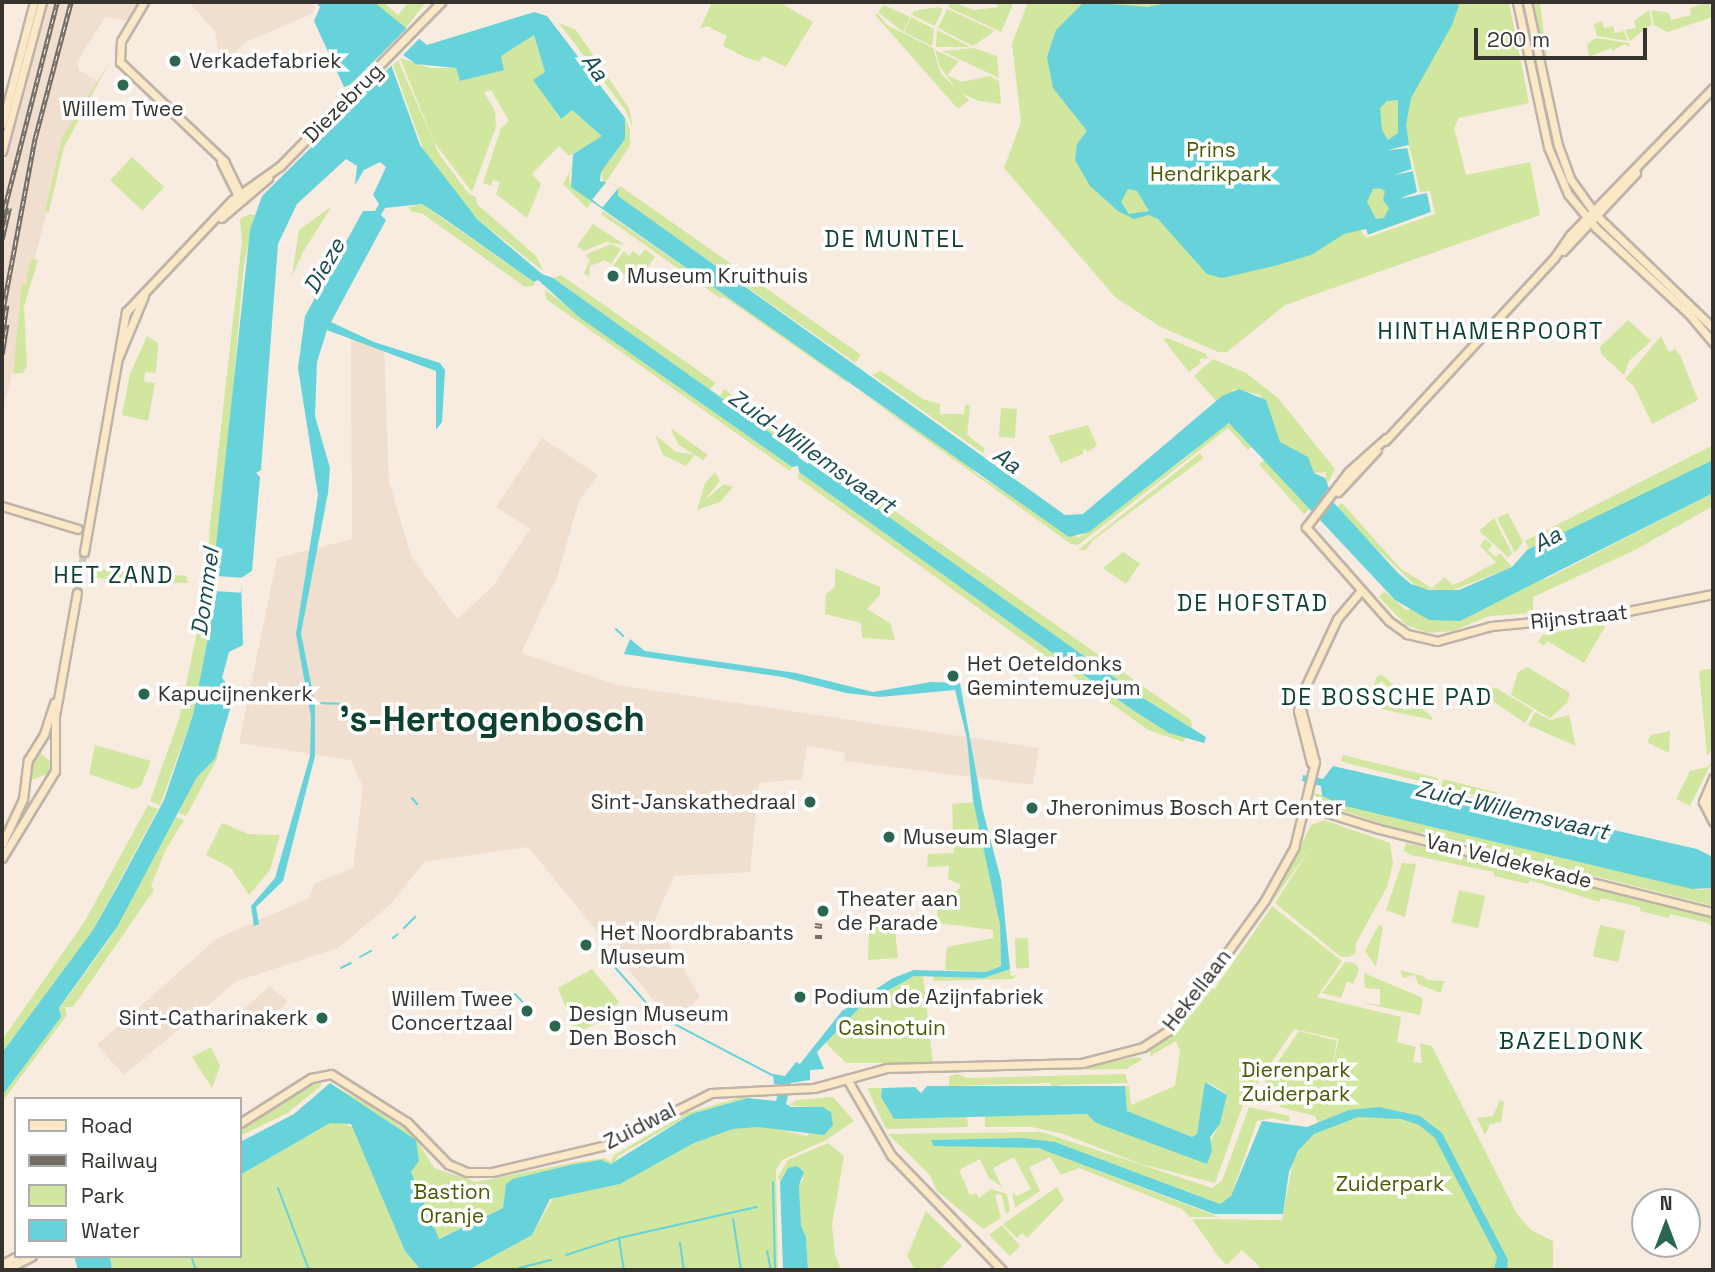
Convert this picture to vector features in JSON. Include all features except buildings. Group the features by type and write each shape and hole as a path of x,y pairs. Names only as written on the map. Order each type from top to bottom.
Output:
{"street":[{"path":"2,124 34,2"},
{"path":"2,150 42,2"},
{"path":"144,2 121,41 120,62 219,158 238,194"},
{"name":"Diezebrug","path":"238,194 270,174 441,2"},
{"path":"1517,2 1553,163 1589,220 1689,314 1713,342"},
{"path":"1527,2 1558,145 1571,180 1595,214 1713,328"},
{"path":"1361,590 1306,527 1332,497 1349,471 1386,438 1713,88"},
{"path":"208,230 238,194"},
{"path":"84,552 123,318 208,230 238,194"},
{"path":"2,506 78,529"},
{"name":"Rijnstraat","path":"1361,590 1407,634 1428,641 1444,640 1491,626 1608,615 1713,594"},
{"name":"Hekellaan","path":"847,1079 887,1068 1082,1063 1126,1054 1155,1040 1190,1004 1265,900 1294,848 1311,776 1299,719 1299,701 1337,620 1361,590"},
{"path":"2,858 36,798 55,771 60,686 77,593"},
{"path":"2,845 24,792 28,760 44,734 60,686"},
{"path":"44,734 55,737"},
{"path":"1713,778 1704,808 1713,822"},
{"path":"1707,791 1713,809"},
{"path":"24,792 36,798"},
{"name":"Van Veldekekade","path":"1305,806 1391,832 1713,910"},
{"name":"Zuidwal","path":"242,1123 311,1078 326,1073 340,1077 415,1129 438,1154 457,1169 492,1172 606,1145 702,1095 797,1089 847,1079"},
{"path":"847,1079 898,1164 1002,1270"},
{"path":"5,1270 28,1258"}],"shaded area":[{"path":"47,2 137,2 126,21 105,17 77,62 79,70 99,82 64,146 24,300 21,338 2,413 2,172"},
{"path":"189,2 312,2 315,8 312,14 245,42 229,59 219,57 215,32"},
{"path":"351,336 384,346 389,481 411,556 457,619 493,586 530,529 496,507 542,438 598,475 579,501 557,577 521,653 617,685 1039,748 1033,785 845,761 845,753 807,746 802,779 759,783 750,872 674,876 655,920 700,997 673,1024 528,847 424,862 392,903 338,948 237,981 124,1075 97,1045 216,939 309,898 314,884 353,868 363,787 351,760 239,743 277,558 352,539"},
{"path":"270,986 288,1002 259,1031 242,1010"}],"green space":[{"path":"374,2 383,2 398,15 409,2 426,2 405,29"},
{"path":"712,2 779,2 813,22 786,67 763,56 759,62 723,46 727,36 707,26 700,29"},
{"path":"952,2 974,10 999,7 994,2 1014,2 1001,32 948,7"},
{"name":"Prins Hendrikpark","path":"1028,2 1509,2 1529,103 1459,118 1454,128 1466,175 1530,162 1540,215 1285,305 1227,352 1218,352 1159,326 1115,297 1004,168 1021,122 1012,44"},
{"path":"1530,2 1540,2 1547,59 1541,53"},
{"path":"1709,2 1713,17 1667,32 1654,25 1651,10 1669,13 1671,20 1691,15 1690,8"},
{"path":"884,5 910,17 903,32 878,12"},
{"path":"938,7 943,9 935,26 912,15 914,11"},
{"path":"947,9 995,31 973,46 938,28"},
{"path":"1649,10 1652,24 1630,41 1625,30 1636,28 1634,21"},
{"path":"877,13 887,25 933,48 941,74 969,100 958,109 875,15"},
{"path":"911,17 934,29 932,46 904,32"},
{"path":"1602,21 1604,28 1613,26 1615,33 1624,31 1628,41 1597,36 1594,24"},
{"path":"559,23 576,30 629,108 633,129 626,111"},
{"path":"937,30 969,46 970,47 936,47"},
{"path":"534,35 545,72 534,80 560,119 572,110 603,136 569,156 559,146 532,174 541,184 527,218 496,194 500,182 493,180 491,186 483,183 501,128 509,121 491,90 484,92 495,111 496,127 472,192 434,142 400,58 430,68 456,68 460,81 504,69 500,56"},
{"path":"1596,38 1629,43 1630,47 1625,44 1612,51 1611,48 1589,57 1587,44"},
{"path":"974,48 997,56 999,78 942,51"},
{"path":"935,50 959,61 947,75 962,82 990,76 999,81 1001,104 979,101 959,92 940,67"},
{"path":"398,60 439,154 469,194 476,197 477,204 536,256 543,271 477,219 426,157 393,65"},
{"path":"109,63 64,147 49,212 45,211 62,138"},
{"path":"625,118 630,129 630,146 604,185 601,172 625,139"},
{"path":"132,157 164,187 142,210 110,180"},
{"path":"576,159 569,175 571,187 593,200 587,208 563,184"},
{"path":"620,186 861,355 855,363 614,194"},
{"path":"422,204 535,283 533,286 525,287 423,214 410,211 409,207"},
{"path":"332,206 303,252 292,276 299,230"},
{"path":"603,211 842,376 849,384 724,297 720,298 601,214"},
{"path":"250,214 255,215 244,264 216,576 215,569 207,564 210,525 242,241 240,219"},
{"path":"593,224 625,245 606,242 584,251 577,246"},
{"path":"611,244 621,249 611,264 605,260 590,266 589,277 584,273 590,260 585,255"},
{"path":"645,249 655,257 636,283 613,266 624,251 629,256 633,251 640,256"},
{"path":"31,259 38,260 24,306 27,365 23,373 13,374 22,284 26,284"},
{"path":"561,275 716,383 710,389 720,396 724,389 802,447 800,454 553,278"},
{"path":"545,290 792,467 790,471 546,299"},
{"path":"1628,320 1651,341 1629,361 1624,375 1601,354 1600,347"},
{"path":"147,336 158,343 156,373 145,372 144,382 155,383 148,421 122,415 130,374"},
{"path":"1661,336 1669,352 1675,349 1681,357 1698,400 1652,424 1634,386 1625,379"},
{"path":"1168,338 1206,354 1208,358 1199,359 1201,363 1189,372 1163,339"},
{"path":"1213,359 1246,373 1278,398 1335,469 1329,481 1325,484 1326,472 1314,473 1304,457 1280,442 1260,395 1235,389 1217,402 1194,376"},
{"path":"881,371 923,399 940,404 940,414 984,448 984,454 872,375"},
{"path":"859,391 972,467 975,473 1078,538 1188,456 1223,424 1235,425 1253,446 1248,450 1228,428 1078,545 1071,544"},
{"path":"965,405 970,405 967,437 941,414 964,414"},
{"path":"1001,408 1017,409 1015,438 999,437"},
{"path":"1088,425 1097,446 1087,452 1084,448 1083,454 1061,463 1048,436"},
{"path":"671,430 708,455 703,460 679,445"},
{"path":"655,435 676,452 695,455 686,466 663,455"},
{"path":"1713,445 1713,460 1530,551 1525,541"},
{"path":"1200,453 1203,458 1197,463 1093,540 1086,550 1078,550"},
{"path":"815,455 1191,720 1192,728 1143,698 809,460"},
{"path":"1265,459 1310,509 1304,514 1259,464"},
{"path":"715,472 720,481 704,501 724,484 733,487 720,502 697,510 705,483"},
{"path":"799,472 1134,711 1169,733 1186,737 1183,742 1148,730 798,478"},
{"path":"1713,493 1713,506 1635,550 1533,597 1533,613 1489,616 1453,631 1428,633 1406,625 1379,597 1384,591 1406,610 1548,578"},
{"path":"1342,503 1401,569 1432,588 1445,577 1452,585 1461,582 1496,562 1480,546 1485,539 1492,545 1488,550 1496,557 1500,553 1512,567 1451,591 1418,588 1355,528 1337,507"},
{"path":"1508,513 1523,542 1515,553 1497,518"},
{"path":"1494,518 1512,553 1508,557 1479,531"},
{"path":"1123,552 1140,564 1126,584 1103,568"},
{"path":"835,568 880,587 880,595 867,609 890,623 895,640 862,638 861,623 825,614 826,594 835,587"},
{"path":"97,569 143,573 142,582 96,578"},
{"path":"145,573 186,576 188,583 145,582"},
{"path":"213,591 217,591 193,715 160,805 150,801 179,719 203,602"},
{"path":"1602,623 1605,627 1584,663 1547,641 1544,646 1538,642 1542,635"},
{"path":"1527,667 1570,693 1567,703 1550,718 1511,695 1518,672"},
{"path":"1713,668 1713,748 1707,756 1699,671"},
{"path":"1382,675 1432,717 1432,720 1372,707 1375,701 1406,710 1409,705 1381,681 1367,705 1377,676"},
{"path":"1496,688 1533,710 1525,723 1478,691"},
{"path":"231,698 217,759 186,816 178,813 197,777 215,759"},
{"path":"1535,712 1550,720 1569,715 1576,746 1528,725"},
{"path":"1670,731 1669,753 1647,742 1651,735"},
{"path":"95,745 151,761 141,786 133,789 89,774"},
{"path":"37,750 52,763 52,772 29,781"},
{"path":"1343,755 1438,778 1436,785 1341,761"},
{"path":"1713,760 1690,806 1676,799 1690,771 1707,767"},
{"path":"1443,779 1497,793 1495,800 1441,787"},
{"path":"1314,793 1699,890 1713,888 1713,906 1422,832 1420,836 1318,803"},
{"path":"975,802 1000,925 1001,966 986,972 945,970 947,947 993,938 993,930 937,923 938,892 957,891 961,885 948,879 949,866 927,867 928,854 954,853 952,804"},
{"path":"148,805 158,809 93,930 2,1053 2,1040 85,921"},
{"path":"176,817 184,820 165,851 151,886 154,890 73,1007 65,1007 67,1015 2,1102 2,1096 61,1017 59,1009 111,937"},
{"path":"1324,820 1390,843 1393,863 1387,887 1356,943 1355,954 1348,957 1341,957 1275,903 1313,844 1273,901 1311,825"},
{"path":"222,823 248,834 280,835 270,870 249,895 231,868 206,855"},
{"path":"1406,843 1713,914 1713,928 1708,923 1670,914 1669,918 1640,911 1640,907 1601,898 1599,902 1530,880 1528,884 1494,876 1494,872 1411,855 1404,851"},
{"path":"1402,863 1416,864 1405,917 1386,910"},
{"path":"1459,890 1485,896 1478,928 1452,922"},
{"path":"1272,906 1342,961 1317,997 1401,1017 1397,1042 1416,1047 1413,1062 1422,1063 1420,1043 1432,1046 1517,1214 1531,1230 1553,1241 1553,1270 1263,1270 1242,1250 1227,1265 1218,1256 1192,1219 1282,1220 1293,1161 1305,1141 1321,1129 1315,1116 1280,1107 1265,1081 1299,1031 1337,1041 1329,1080 1339,1039 1294,1029 1243,1105 1215,1183 1141,1164 1063,1134 1032,1127 985,1127 985,1116 1087,1114 1209,1143 1220,1124 1227,1095 1218,1088 1206,1082 1197,1134 1192,1137 1127,1111 1125,1086 1129,1086 1131,1105 1175,1086 1180,1052 1176,1041 1150,1056 1150,1049 1210,986 1214,990"},
{"path":"887,920 894,920 898,958 868,960 869,922 886,924"},
{"path":"1379,925 1383,926 1376,967 1365,951"},
{"path":"1600,925 1625,931 1618,962 1593,956"},
{"path":"1015,938 1028,938 1029,968 1016,968"},
{"path":"1345,962 1355,963 1359,970 1353,984 1347,981 1341,998 1322,993"},
{"path":"592,969 619,1002 593,1025 576,1033 558,988"},
{"path":"1010,969 1011,976 1016,975 1013,979 933,981 933,976 984,978"},
{"path":"1400,970 1422,976 1428,980 1444,981 1441,993 1418,984 1415,975 1403,978"},
{"path":"1364,973 1423,998 1420,1015 1362,1003 1380,1005 1380,989 1365,988"},
{"name":"Casinotuin","path":"914,976 923,976 933,1063 846,1063 826,1043 862,1005"},
{"path":"211,1047 220,1066 212,1088 192,1057"},
{"path":"1138,1057 1143,1059 1126,1069 1061,1070"},
{"path":"958,1074 967,1078 1125,1074 1128,1083 1059,1085 1054,1089 1050,1083 949,1086 949,1076"},
{"path":"321,1080 321,1086 287,1113 242,1135 242,1127"},
{"name":"Bastion Oranje","path":"334,1086 414,1135 434,1168 476,1182 576,1162 605,1158 611,1162 614,1155 687,1113 738,1098 748,1098 691,1114 618,1156 614,1163 569,1165 506,1184 503,1208 438,1239 411,1172 418,1157 416,1140"},
{"path":"867,1088 882,1088 881,1097 894,1119 967,1117 968,1127 886,1129"},
{"path":"833,1097 854,1121 826,1140 782,1160 776,1170 778,1270 468,1270 532,1235 553,1198 620,1184 694,1143 733,1129 764,1126 807,1136 829,1109 789,1105 797,1100"},
{"path":"1500,1100 1504,1102 1501,1122 1490,1124 1485,1135 1477,1118 1493,1116"},
{"path":"1249,1107 1290,1116 1289,1122 1272,1118 1257,1121 1231,1196 1220,1204 1055,1142 1022,1138 933,1140 935,1146 1013,1144 1044,1150 1219,1217 1190,1217 1182,1209 1079,1168 1061,1175 1050,1157 1029,1167 1040,1191 1015,1208 1012,1192 1017,1196 1031,1189 1014,1157 993,1168 1002,1187 989,1178 980,1159 959,1170 970,1195 976,1193 979,1198 991,1189 1007,1194 1010,1211 1006,1214 1001,1194 995,1195 1001,1218 983,1229 937,1191 930,1175 888,1134 1042,1132 1212,1188 1222,1181"},
{"path":"341,1122 356,1129 405,1251 421,1270 112,1270 110,1258 242,1258 242,1174 330,1123"},
{"path":"828,1143 844,1156 832,1225 835,1254 841,1270 808,1270 806,1237 801,1226 799,1185 804,1178 785,1172 780,1182 778,1177 788,1160"},
{"path":"1057,1187 1064,1200 1027,1238 1022,1233 1017,1238 1003,1224"},
{"path":"926,1211 962,1246 939,1270 915,1270 907,1256"},
{"path":"1002,1225 1020,1246 1010,1256 989,1235"}],"water":[{"path":"316,2 374,2 427,45 534,12 547,16 625,118 625,139 601,172 600,181 613,184 618,188 618,196 1065,515 1083,514 1222,396 1239,389 1266,400 1280,442 1308,457 1314,473 1325,478 1329,488 1325,493 1398,573 1411,584 1429,590 1459,590 1512,567 1527,550 1713,460 1713,493 1460,621 1429,620 1395,600 1229,423 1089,532 1069,537 571,187 573,154 602,136 572,110 561,119 533,80 545,72 534,35 501,56 504,70 460,81 456,68 416,64 390,46 386,51 420,145 477,219 542,274 553,278 800,454 798,457 808,464 809,460 1143,698 1206,737 1204,743 1169,733 1134,711 799,472 798,466 792,467 579,317 538,280 534,282 442,217 422,204 385,208 381,215 386,220 331,322 374,342 440,363 445,370 442,422 436,430 436,371 327,330 317,362 315,416 330,468 328,493 301,633 315,704 315,756 283,881 256,907 259,924 254,926 251,906 275,878 310,756 311,717 296,634 318,495 298,368 305,316 363,211 375,211 379,204 373,195 386,167 380,162 364,170 355,185 357,166 346,159 297,204 278,244 261,470 256,473 260,477 252,571 241,578 243,645 229,652 222,678 235,693 215,759 197,777 117,927 59,1008 61,1017 2,1096 2,1053 93,930 164,800 193,715 217,591 216,546 250,230 262,196 359,100 352,84 344,87 314,21 320,7"},
{"name":"Prins Hendrikpark","path":"1084,2 1148,7 1172,2 1460,2 1452,25 1411,98 1406,125 1409,145 1388,150 1407,148 1412,169 1394,175 1413,171 1418,193 1399,197 1427,193 1431,212 1367,235 1365,229 1344,234 1311,255 1274,266 1222,278 1207,274 1158,219 1149,215 1134,219 1118,211 1090,186 1075,160 1077,144 1087,131 1053,88 1047,57 1056,30","holes":["1398,100 1398,133 1388,140 1382,130 1380,108 1387,101","1128,189 1137,191 1149,211 1129,214 1121,202","1373,189 1385,191 1383,200 1389,208 1384,218 1376,219 1367,202"]},
{"path":"630,639 645,651 796,673 873,692 931,682 960,683 983,811 1001,880 1010,969 984,978 914,976 862,1005 817,1052 824,1069 810,1070 810,1080 791,1083 786,1104 791,1107 823,1107 831,1112 833,1125 824,1135 758,1127 733,1129 694,1143 620,1184 550,1199 532,1235 468,1270 421,1270 405,1251 351,1124 330,1123 242,1174 242,1141 294,1114 330,1083 416,1140 419,1161 411,1172 439,1239 503,1208 506,1184 513,1179 601,1160 611,1164 691,1114 748,1098 776,1101 780,1084 774,1084 773,1074 785,1076 796,1062 800,1064 842,1011 893,978 914,970 986,972 1001,966 1000,925 973,800 967,739 955,690 880,697 846,693 783,677 624,654"},
{"name":"Zuid-Willemsvaart","path":"1333,766 1697,849 1713,857 1713,888 1692,889 1345,806 1322,796 1321,786 1302,781 1303,775 1323,779"},
{"path":"1205,1082 1227,1095 1220,1124 1210,1137 1212,1151 1207,1164 1096,1123 1087,1114 894,1119 881,1097 882,1088 915,1087 921,1093 927,1086 1125,1086 1127,1111 1192,1137 1197,1134"},
{"path":"1379,1107 1420,1116 1442,1133 1508,1260 1507,1270 1494,1270 1497,1257 1435,1138 1419,1125 1401,1119 1358,1117 1314,1134 1298,1151 1289,1172 1283,1214 1214,1214 1038,1148 934,1146 931,1140 1022,1138 1055,1142 1220,1204 1231,1196 1262,1121 1307,1127 1349,1110"},
{"path":"797,1166 804,1172 799,1185 801,1226 806,1237 808,1270 783,1270 780,1182 788,1168"},
{"path":"75,1258 110,1258 112,1270 78,1270"}],"pier":[{"path":"408,27 420,38 400,58 391,50 395,62 358,99 351,84"},
{"path":"1409,145 1420,192 1430,191 1435,214 1366,238 1361,231 1366,229 1368,235 1431,212 1427,193 1399,199 1417,192 1413,171 1394,175 1412,169 1408,148 1388,150"},
{"path":"608,180 618,188 602,208 592,199"},
{"path":"216,576 242,578 241,593 215,591"}],"waterway":[{"path":"616,629 623,636"},
{"path":"315,703 345,704"},
{"path":"412,798 417,804"},
{"path":"404,928 415,917"},
{"path":"393,938 398,934"},
{"path":"360,957 371,951"},
{"path":"606,957 657,1015 772,1075"},
{"path":"341,968 351,963"},
{"path":"515,994 528,1008"},
{"path":"773,1182 775,1270"},
{"path":"278,1188 309,1270"},
{"path":"566,1255 619,1238 757,1207"},
{"path":"733,1219 741,1270"},
{"path":"619,1239 624,1270"},
{"path":"680,1243 684,1270"},
{"path":"767,1251 771,1270"},
{"path":"192,1258 196,1270"},
{"path":"519,1268 551,1260"}],"tunnel":[{"path":"77,593 84,552"}],"railway":[{"path":"2,218 57,2"},
{"path":"2,314 35,138 71,2"},
{"path":"2,239 9,208"},
{"path":"2,335 7,305"},
{"path":"2,354 7,324"},
{"path":"815,925 822,926"},
{"path":"815,937 822,937"}],"place":[{"name":"Verkadefabriek","path":"175,61"},
{"name":"Willem Twee","path":"123,85"},
{"name":"Museum Kruithuis","path":"613,276"},
{"name":"Het Oeteldonks Gemintemuzejum","path":"953,676"},
{"name":"Kapucijnenkerk","path":"144,694"},
{"name":"Sint-Janskathedraal","path":"810,802"},
{"name":"Jheronimus Bosch Art Center","path":"1032,808"},
{"name":"Museum Slager","path":"889,837"},
{"name":"Theater aan de Parade","path":"823,911"},
{"name":"Het Noordbrabants Museum","path":"586,945"},
{"name":"Podium de Azijnfabriek","path":"800,997"},
{"name":"Willem Twee Concertzaal","path":"527,1011"},
{"name":"Sint-Catharinakerk","path":"322,1018"},
{"name":"Design Museum Den Bosch","path":"555,1026"}],"district":[{"name":"DE MUNTEL","path":"895,239"},
{"name":"HINTHAMERPOORT","path":"1491,331"},
{"name":"HET ZAND","path":"114,575"},
{"name":"DE HOFSTAD","path":"1253,603"},
{"name":"DE BOSSCHE PAD","path":"1387,697"},
{"name":"'s-Hertogenbosch","path":"492,719"},
{"name":"BAZELDONK","path":"1572,1041"}],"water label":[{"name":"Aa","path":"595,67"},
{"name":"Dieze","path":"324,266"},
{"name":"Aa","path":"1007,460"},
{"name":"Aa","path":"1547,539"},
{"name":"Dommel","path":"205,592"}],"park label":[{"name":"Dierenpark Zuiderpark","path":"1296,1082"},
{"name":"Zuiderpark","path":"1390,1184"}]}
